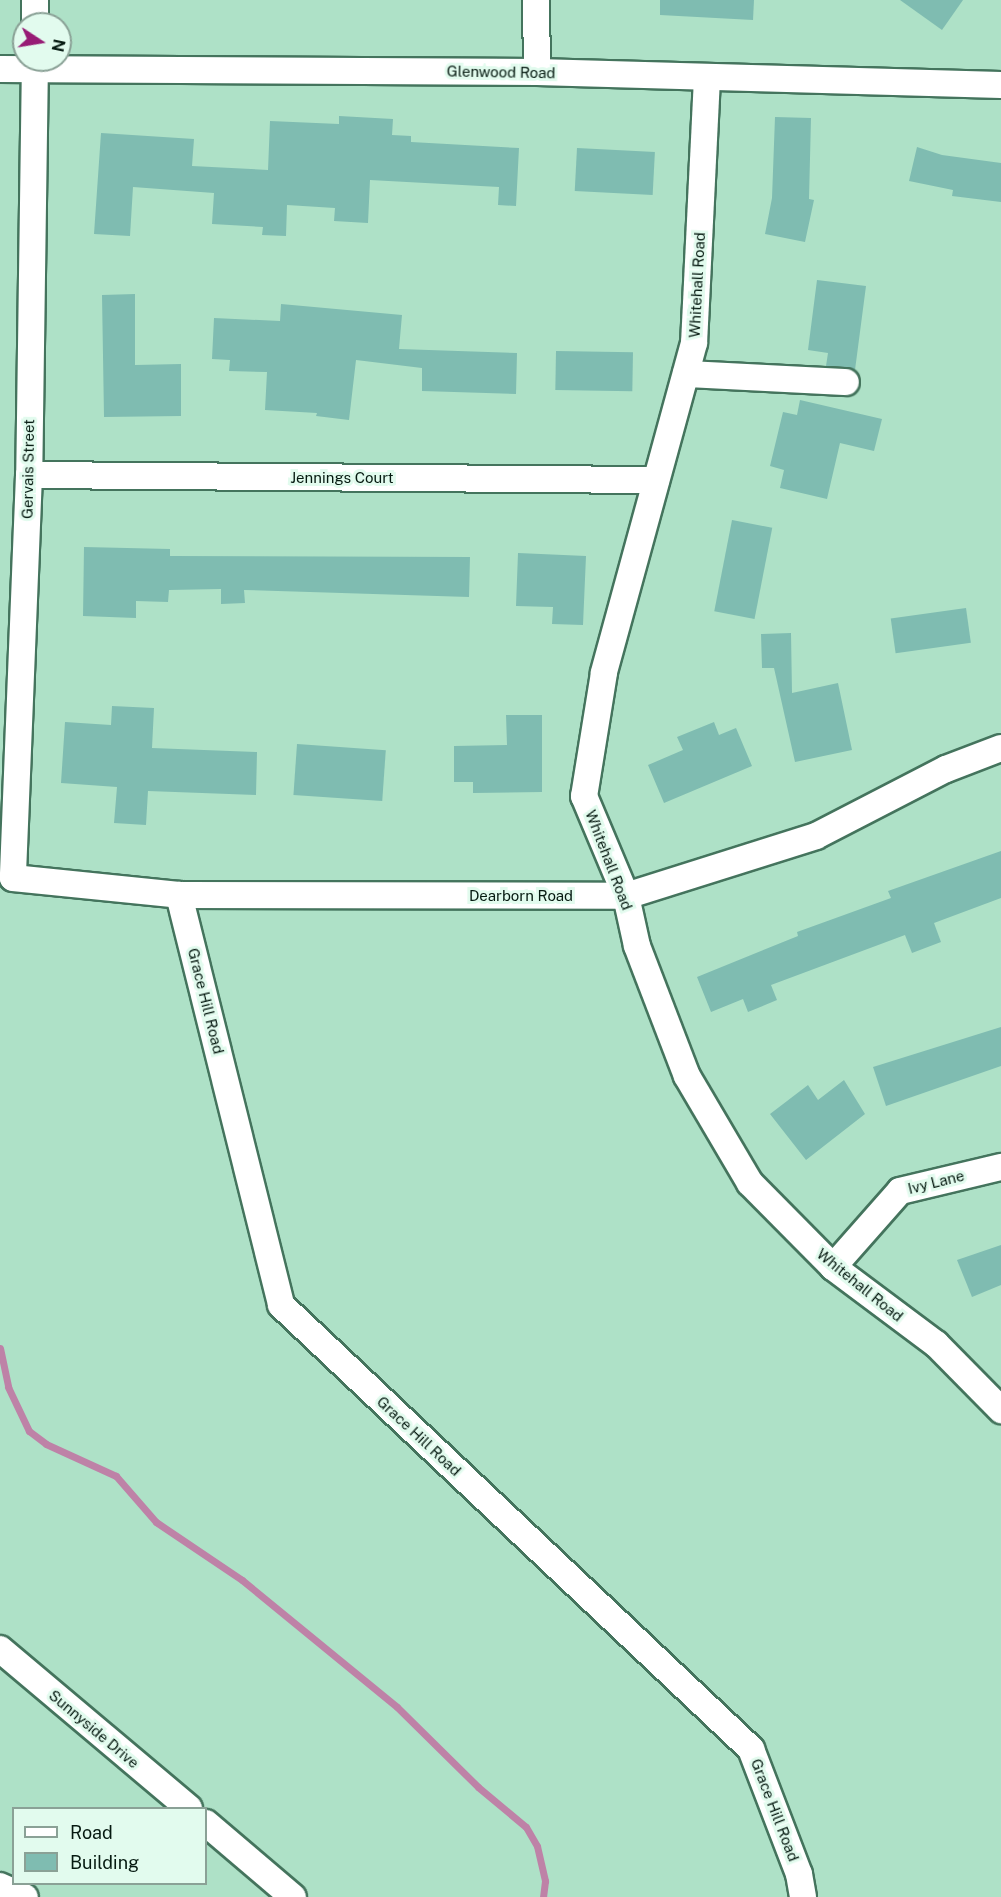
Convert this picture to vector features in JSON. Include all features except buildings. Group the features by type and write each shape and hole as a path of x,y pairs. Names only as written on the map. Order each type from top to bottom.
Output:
{"street":[{"path":"536,0 537,72"},
{"name":"Glenwood Road","path":"72,66 537,72 1001,86"},
{"name":"Gervais Street","path":"13,878 29,475 35,72"},
{"name":"Whitehall Road","path":"707,78 694,343 604,673 584,796 626,896 637,946 687,1076 750,1182 833,1266 936,1344 1001,1410"},
{"path":"686,374 846,382"},
{"name":"Jennings Court","path":"29,475 656,480"},
{"name":"Dearborn Road","path":"13,878 179,895 626,896 816,836 946,769 1001,748"},
{"name":"Grace Hill Road","path":"179,895 281,1305 752,1749 799,1874 803,1897"},
{"name":"Ivy Lane","path":"833,1266 900,1191 1001,1167"},
{"name":"Sunnyside Drive","path":"0,1649 187,1807"},
{"path":"207,1824 293,1897"},
{"path":"0,1886 25,1897"}],"waterway":[{"path":"0,1348 8,1387 29,1431 46,1444 116,1476 156,1522 242,1580 397,1707 478,1787 526,1827 537,1846 545,1881 543,1897"}]}
